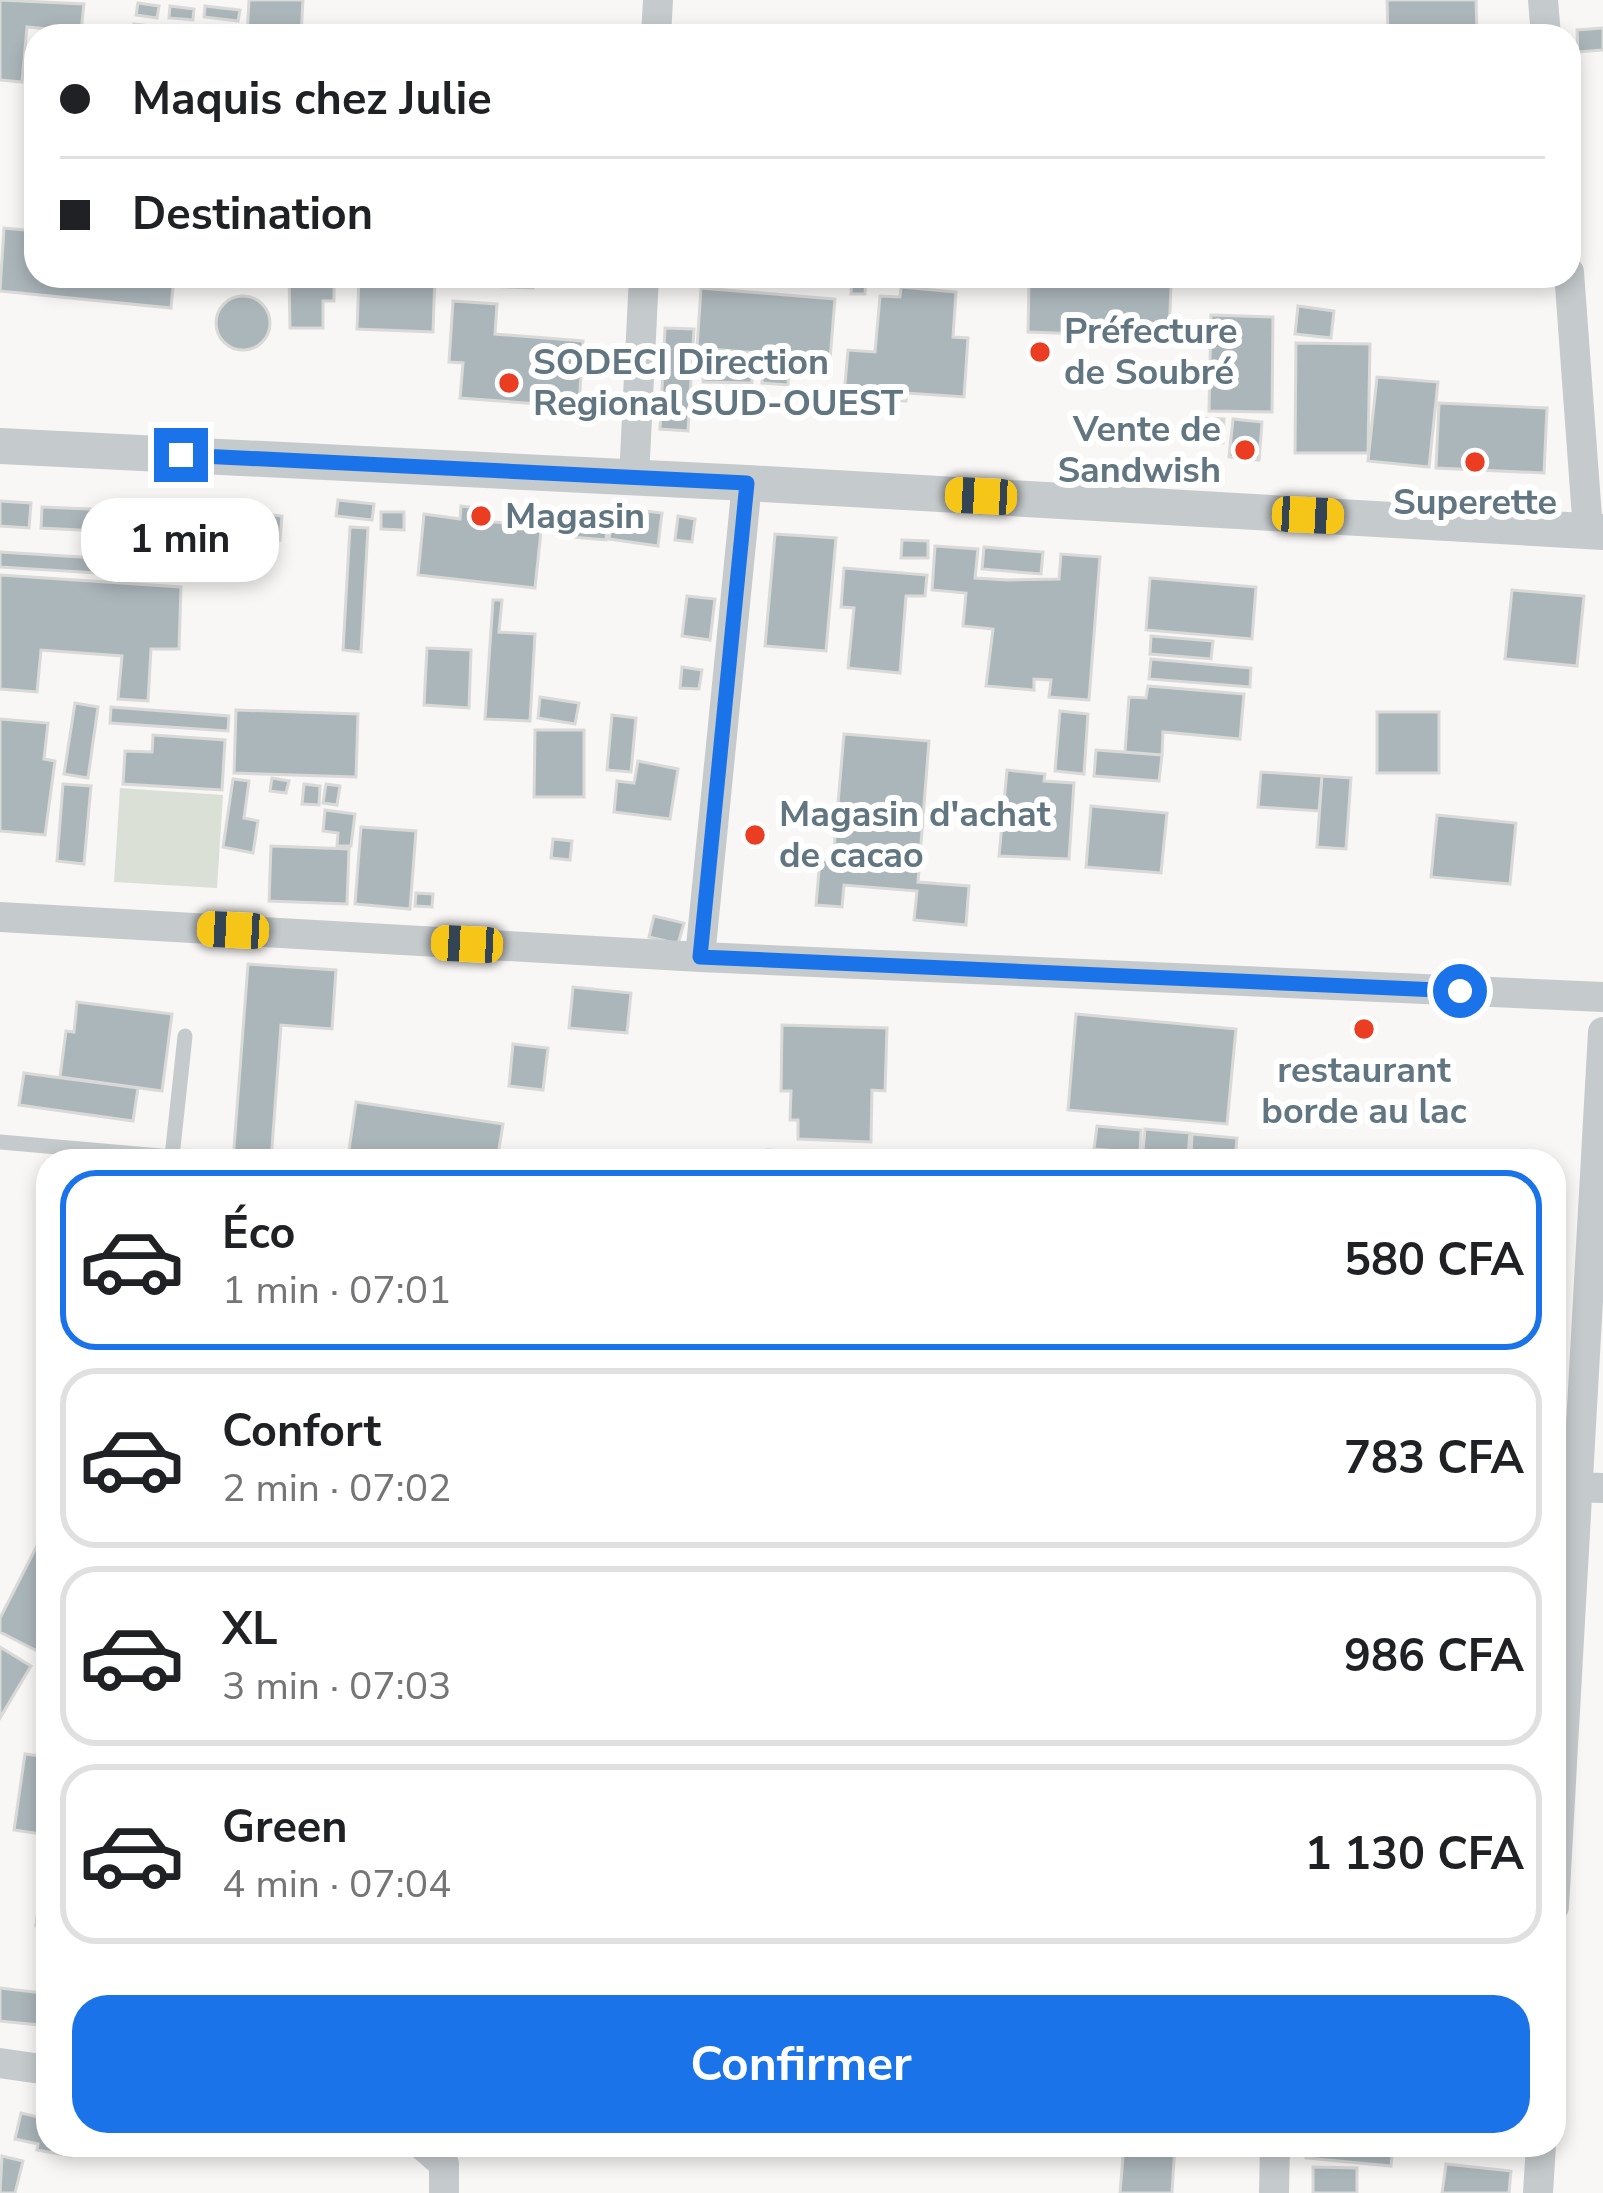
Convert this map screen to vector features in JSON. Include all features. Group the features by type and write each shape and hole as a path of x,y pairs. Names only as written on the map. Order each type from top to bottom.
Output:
{"street":[{"path":"634,478 643,288"},
{"path":"0,446 1595,532 1571,288"},
{"path":"700,957 747,483"},
{"path":"0,917 700,957 1603,997"},
{"path":"1566,1697 1603,1032"},
{"path":"0,2063 36,2068"},
{"path":"436,2157 444,2164 444,2193"},
{"path":"1274,2193 1275,2157"},
{"path":"1538,2193 1540,2157"}],"lane":[{"path":"173,1149 184,1036"},
{"path":"0,1142 71,1149"}],"shaded area":[{"path":"120,788 223,795 217,888 114,882"}],"building":[{"path":"0,0 84,4 82,24 24,24 22,82 0,80"},
{"path":"249,0 303,0 302,24 248,24"},
{"path":"1387,0 1476,0 1477,24 1388,24"},
{"path":"138,3 159,6 157,18 136,15"},
{"path":"170,6 194,9 193,20 169,18"},
{"path":"205,6 240,10 238,21 204,17"},
{"path":"1603,28 1603,50 1581,52 1581,30"},
{"path":"4,228 24,230 24,288 173,288 171,308 0,291"},
{"path":"289,288 334,288 334,301 323,301 323,328 290,328"},
{"path":"359,288 435,288 433,332 357,329"},
{"path":"701,288 835,299 830,359 697,348"},
{"path":"901,288 956,292 953,337 968,338 964,397 907,393 906,401 844,395 848,350 875,352 880,296 900,297"},
{"path":"1029,288 1171,288 1169,337 1028,332"},
{"path":"243,296 262,304 270,323 262,342 243,350 224,342 216,323 224,304"},
{"path":"453,301 497,304 495,334 583,341 579,407 460,398 463,363 449,362"},
{"path":"1298,306 1334,311 1331,338 1295,334"},
{"path":"1211,315 1273,317 1272,412 1209,411"},
{"path":"665,328 694,329 688,431 660,429"},
{"path":"1296,343 1370,344 1368,453 1295,453"},
{"path":"703,360 752,362 752,383 703,382"},
{"path":"763,364 789,365 788,385 762,383"},
{"path":"1377,377 1438,382 1429,467 1368,461"},
{"path":"1439,403 1547,408 1544,473 1436,468"},
{"path":"1197,418 1224,419 1223,443 1196,442"},
{"path":"1233,419 1262,422 1259,460 1229,457"},
{"path":"338,500 374,504 372,520 336,516"},
{"path":"0,501 31,503 29,528 0,526"},
{"path":"461,506 487,509 485,521 516,524 518,509 543,512 535,588 418,575 424,514 460,519"},
{"path":"42,507 137,511 136,533 41,528"},
{"path":"614,507 662,513 658,546 609,539"},
{"path":"172,508 240,512 239,534 171,531"},
{"path":"381,512 404,512 404,530 381,529"},
{"path":"254,513 282,516 280,540 252,537"},
{"path":"561,514 608,518 606,540 559,536"},
{"path":"678,516 695,519 692,542 675,540"},
{"path":"350,527 368,528 361,652 343,650"},
{"path":"775,534 836,538 826,651 765,646"},
{"path":"902,540 928,541 928,558 901,558"},
{"path":"935,546 978,549 975,578 1059,579 1061,554 1100,557 1089,700 1049,697 1051,680 1034,679 1034,690 986,686 993,629 963,626 966,593 932,590"},
{"path":"984,547 1043,552 1041,574 982,569"},
{"path":"0,552 114,559 113,574 0,567"},
{"path":"844,568 927,575 925,596 906,596 900,673 848,668 854,608 841,607"},
{"path":"0,575 181,587 179,649 151,649 148,701 118,699 122,656 41,650 37,692 0,689"},
{"path":"1150,578 1256,587 1252,639 1146,630"},
{"path":"1512,590 1584,596 1577,666 1505,659"},
{"path":"687,596 715,599 710,640 682,636"},
{"path":"493,600 502,600 499,632 535,634 530,721 485,719"},
{"path":"1151,636 1213,641 1211,659 1150,654"},
{"path":"427,648 471,650 469,708 424,705"},
{"path":"1151,659 1251,668 1250,687 1149,679"},
{"path":"682,667 702,670 699,689 680,688"},
{"path":"1148,686 1244,694 1240,739 1163,732 1162,755 1125,752 1129,697 1146,698"},
{"path":"540,697 579,703 575,724 538,718"},
{"path":"75,703 98,707 88,778 64,774"},
{"path":"111,707 229,716 228,731 110,723"},
{"path":"236,710 358,714 356,777 234,773"},
{"path":"1060,711 1088,714 1084,774 1055,771"},
{"path":"1377,712 1439,712 1439,773 1377,773"},
{"path":"612,715 636,718 631,772 607,770"},
{"path":"0,719 48,723 44,759 55,761 45,835 0,831"},
{"path":"535,730 584,730 584,797 534,797"},
{"path":"844,734 929,741 918,882 969,886 966,925 914,920 917,891 844,885 842,907 816,905 820,859 833,861"},
{"path":"153,735 225,740 222,790 123,784 125,751 152,752"},
{"path":"1096,750 1162,755 1159,781 1094,776"},
{"path":"638,761 678,769 670,819 614,812 617,781 634,783"},
{"path":"1007,770 1045,774 1044,781 1074,783 1069,859 999,856"},
{"path":"1261,772 1322,776 1319,811 1258,807"},
{"path":"1322,776 1351,778 1346,849 1317,847"},
{"path":"272,778 289,781 286,793 270,791"},
{"path":"233,779 249,781 244,818 258,821 253,853 223,847"},
{"path":"63,784 91,786 84,864 57,861"},
{"path":"304,784 320,786 319,805 302,804"},
{"path":"326,784 340,786 337,805 323,803"},
{"path":"1091,806 1167,813 1161,873 1086,867"},
{"path":"325,810 355,814 351,846 337,846 338,833 323,831"},
{"path":"1437,815 1516,823 1510,884 1431,877"},
{"path":"361,827 416,831 410,909 355,904"},
{"path":"553,839 572,841 570,860 551,858"},
{"path":"271,846 349,849 347,904 269,901"},
{"path":"416,893 433,894 432,907 415,906"},
{"path":"654,916 684,923 678,944 649,937"},
{"path":"248,964 336,970 332,1029 281,1025 272,1149 234,1149"},
{"path":"573,987 631,993 627,1033 569,1028"},
{"path":"77,1002 172,1014 162,1091 60,1077 66,1031 74,1032"},
{"path":"1076,1014 1236,1029 1227,1124 1068,1110"},
{"path":"782,1025 887,1028 885,1091 872,1090 871,1142 798,1139 798,1120 790,1120 791,1091 781,1091"},
{"path":"513,1044 548,1048 543,1090 509,1086"},
{"path":"24,1073 138,1088 133,1121 19,1105"},
{"path":"356,1102 503,1124 499,1149 349,1149"},
{"path":"1097,1126 1141,1130 1140,1149 1094,1149"},
{"path":"1145,1129 1190,1133 1189,1149 1143,1149"},
{"path":"1192,1134 1237,1138 1236,1149 1191,1149"},
{"path":"36,1548 36,1650 0,1632 0,1618"},
{"path":"0,1647 31,1666 0,1718"},
{"path":"25,1754 36,1755 36,1833 14,1830"},
{"path":"0,1988 36,1992 36,2025 0,2021"},
{"path":"21,2113 36,2117 36,2144 15,2139"},
{"path":"2,2156 23,2161 15,2193 0,2193"},
{"path":"1123,2157 1174,2157 1172,2193 1120,2193"},
{"path":"1306,2157 1392,2157 1391,2166"},
{"path":"1446,2164 1511,2171 1509,2193 1442,2193"},
{"path":"1313,2167 1357,2168 1357,2193 1313,2193"}],"place":[{"name":"Préfecture de Soubré","path":"1040,352"},
{"name":"SODECI Direction Regional SUD-OUEST","path":"509,383"},
{"name":"Vente de Sandwish","path":"1245,450"},
{"name":"Superette","path":"1475,462"},
{"name":"Magasin","path":"481,516"},
{"name":"Magasin d'achat de cacao","path":"755,835"},
{"name":"restaurant borde au lac","path":"1364,1029"}],"route":[{"path":"181,455 747,483 700,957 1460,991"}]}
